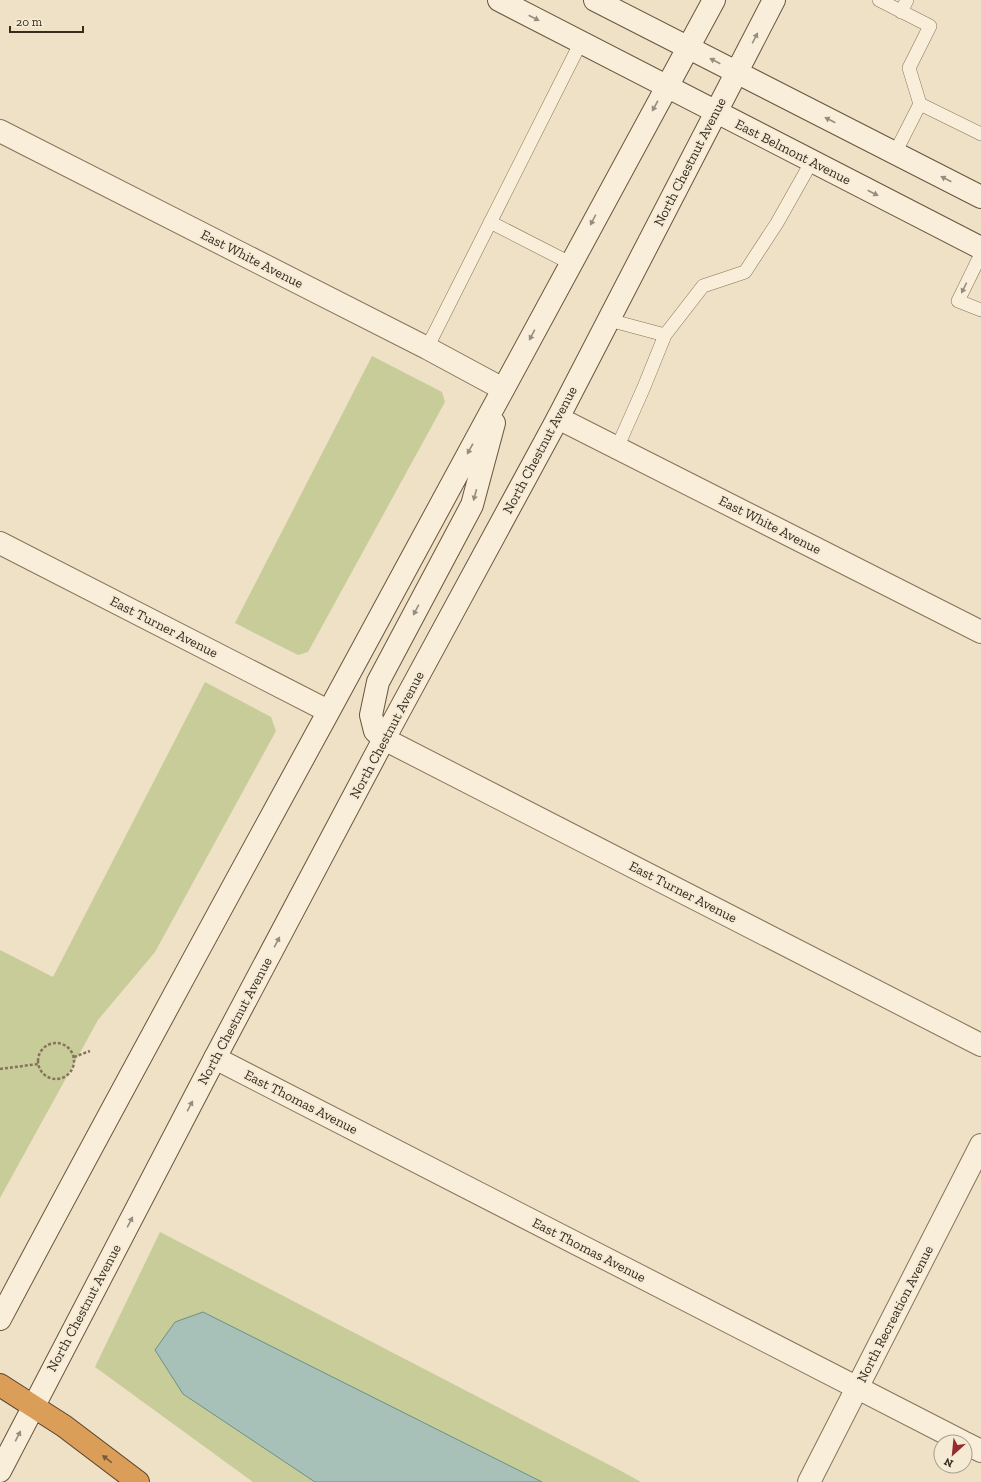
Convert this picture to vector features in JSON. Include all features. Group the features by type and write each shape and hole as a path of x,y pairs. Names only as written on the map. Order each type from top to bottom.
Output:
{"highway":[{"path":"0,1385 64,1426 138,1482"}],"main road":[{"name":"East Belmont Avenue","path":"499,0 981,248"},
{"path":"595,0 981,197"},
{"path":"0,1319 185,973 714,0"},
{"name":"North Chestnut Avenue","path":"0,1471 215,1058 384,739 558,418 774,0"},
{"name":"East White Avenue","path":"0,131 427,348 502,389"},
{"path":"384,739 375,731 371,715 378,682 472,505 502,389"},
{"name":"East White Avenue","path":"558,418 981,632"},
{"name":"East Turner Avenue","path":"0,543 328,711"},
{"name":"East Turner Avenue","path":"384,739 981,1045"},
{"name":"East Thomas Avenue","path":"215,1058 948,1434"},
{"name":"North Recreation Avenue","path":"809,1482 981,1145"}],"lane":[{"path":"879,0 904,6 930,26 909,68 920,104 895,153"},
{"path":"427,348 581,42"},
{"path":"920,104 981,134"},
{"path":"617,448 665,335 703,286 745,272 777,223 812,161"},
{"path":"490,222 570,263"},
{"path":"981,254 958,301 981,310"},
{"path":"609,320 665,335"}],"path":[{"path":"54,1043 70,1049 73,1058 71,1070 68,1074 58,1079 48,1077 43,1074 38,1064 40,1053 43,1048 54,1043"},
{"path":"73,1058 90,1051"},
{"path":"0,1069 38,1064"}],"green space":[{"path":"372,356 442,392 445,402 308,652 298,655 235,623"},
{"path":"205,682 271,717 276,731 155,952 98,1020 0,1198 0,950 53,977"},
{"path":"160,1232 641,1482 253,1482 95,1367"}],"water":[{"path":"203,1312 542,1482 315,1482 183,1394 155,1350 175,1322"}]}
